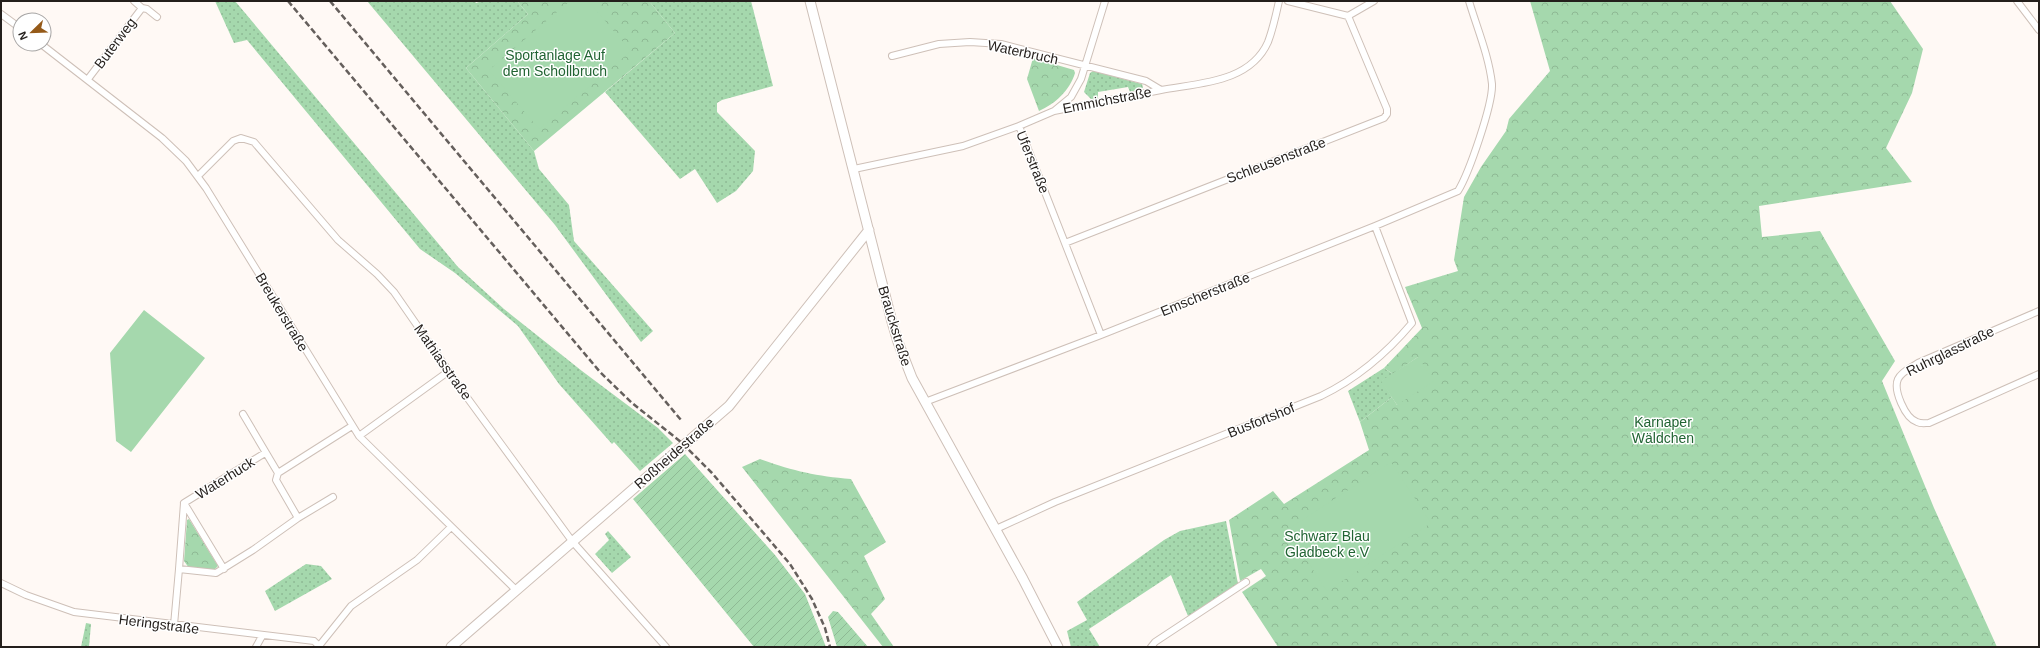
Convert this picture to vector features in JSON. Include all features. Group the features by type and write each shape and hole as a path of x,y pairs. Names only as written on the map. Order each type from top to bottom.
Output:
{"main road":[{"name":"Brauckstraße","path":"810,1 898,342 906,367 996,529 1058,647"},
{"name":"Roßheidestraße","path":"451,647 729,406 869,230"}],"street":[{"name":"Buterweg","path":"134,1 157,17"},
{"path":"1019,126 1054,111 1071,97 1081,79 1084,65 1105,1"},
{"name":"Emmichstraße","path":"1054,111 1228,77 1244,70 1259,56 1268,43 1279,1"},
{"path":"1288,1 1348,16 1374,1"},
{"name":"Emscherstraße","path":"925,402 1101,335 1376,226 1458,191 1470,168 1491,98 1492,85 1488,64 1469,1"},
{"path":"2017,1 2039,30"},
{"name":"Buterweg","path":"88,79 142,8"},
{"path":"1,14 12,22"},
{"name":"Schleusenstraße","path":"1065,243 1384,118 1387,114 1387,109 1348,16"},
{"name":"Waterbruch","path":"892,56 940,44 970,42 1001,44 1084,65"},
{"name":"Breukerstraße","path":"52,52 88,79 177,151 198,176 359,436 516,590"},
{"name":"Emmichstraße","path":"1084,65 1146,81 1161,90"},
{"name":"Uferstraße","path":"854,169 963,146 1019,126 1101,335"},
{"name":"Mathiasstraße","path":"198,176 233,142 241,138 254,142 338,240 386,283 572,541 666,647"},
{"name":"Busfortshof","path":"996,529 1055,502 1321,396 1346,384 1394,344 1412,323 1376,226"},
{"name":"Ruhrglasstraße","path":"2039,311 1918,363 1901,374 1897,380 1897,387 1904,408 1915,422 1921,424 1929,422 2039,374"},
{"path":"359,436 449,371"},
{"name":"Waterhuck","path":"242,414 278,473 276,480 298,518"},
{"path":"278,473 352,426"},
{"name":"Waterhuck","path":"184,503 265,453"},
{"path":"180,569 216,573 298,518 333,497"},
{"name":"Waterhuck","path":"184,503 224,569"},
{"name":"Waterhuck","path":"174,625 180,569 184,503"},
{"path":"320,646 350,606 417,560 451,527"},
{"name":"Heringstraße","path":"1,582 26,595 74,612 262,636 314,641 320,646"},
{"path":"1151,647 1155,642 1246,582"},
{"path":"256,647 262,636"}],"green space":[{"path":"215,1 235,1 458,267 504,309 582,371 658,428 673,443 640,471 614,442 612,444 559,384 518,326 455,273 420,249 247,40 234,43"},
{"path":"367,1 475,1 476,3 482,1 517,1 528,14 466,68 534,151 539,169 569,205 574,241 653,331 641,342 555,225"},
{"name":"Sportanlage Auf dem Schollbruch","path":"517,1 649,1 675,33 534,151 466,68 528,14"},
{"path":"570,1 588,1 631,51 539,129 489,70"},
{"path":"649,1 751,1 773,86 722,100 717,103 717,112 755,151 753,171 736,191 717,203 695,169 680,179 605,92 675,33"},
{"name":"Karnaper Wäldchen","path":"1530,1 1890,1 1923,49 1912,93 1886,148 1912,182 1759,206 1762,237 1820,231 1895,361 1882,381 1934,508 1997,647 1278,647 1242,592 1266,576 1261,569 1240,581 1229,520 1273,491 1284,504 1369,450 1360,422 1392,397 1397,405 1418,357 1393,374 1384,368 1422,328 1405,287 1458,271 1454,260 1464,197 1481,167 1506,131 1509,119 1550,71"},
{"path":"1033,58 1074,70 1075,73 1066,91 1051,104 1039,111 1027,79"},
{"path":"1093,71 1142,84 1143,88 1130,92 1128,87 1098,92 1098,98 1091,99 1084,92 1090,73"},
{"path":"144,310 205,358 131,452 116,441 110,353"},
{"path":"1418,357 1434,381 1397,405 1381,381"},
{"path":"1384,368 1393,374 1382,381 1392,397 1360,422 1348,391"},
{"path":"685,454 775,555 805,594 826,647 754,647 633,499"},
{"path":"760,459 783,467 805,472 851,479 886,542 864,556 885,599 871,614 894,647 883,647 742,467"},
{"name":"Schwarz Blau Gladbeck e.V","path":"1391,462 1431,523 1327,591 1287,530"},
{"path":"189,519 218,566 214,570 189,568 184,561 187,520"},
{"path":"1226,521 1238,584 1188,616 1171,575 1089,629 1100,647 1071,647 1067,631 1087,620 1077,602 1164,540 1180,531"},
{"path":"608,531 631,557 612,573 595,554 609,540 605,534"},
{"path":"306,564 321,566 332,579 275,611 265,591"},
{"path":"833,611 838,612 868,647 837,647 828,617"},
{"path":"86,623 91,624 89,647 81,647"}],"railway":[{"path":"288,1 600,372 632,403 681,442 712,473 790,564 812,599 825,628 830,647"},
{"path":"330,1 681,420"}]}
